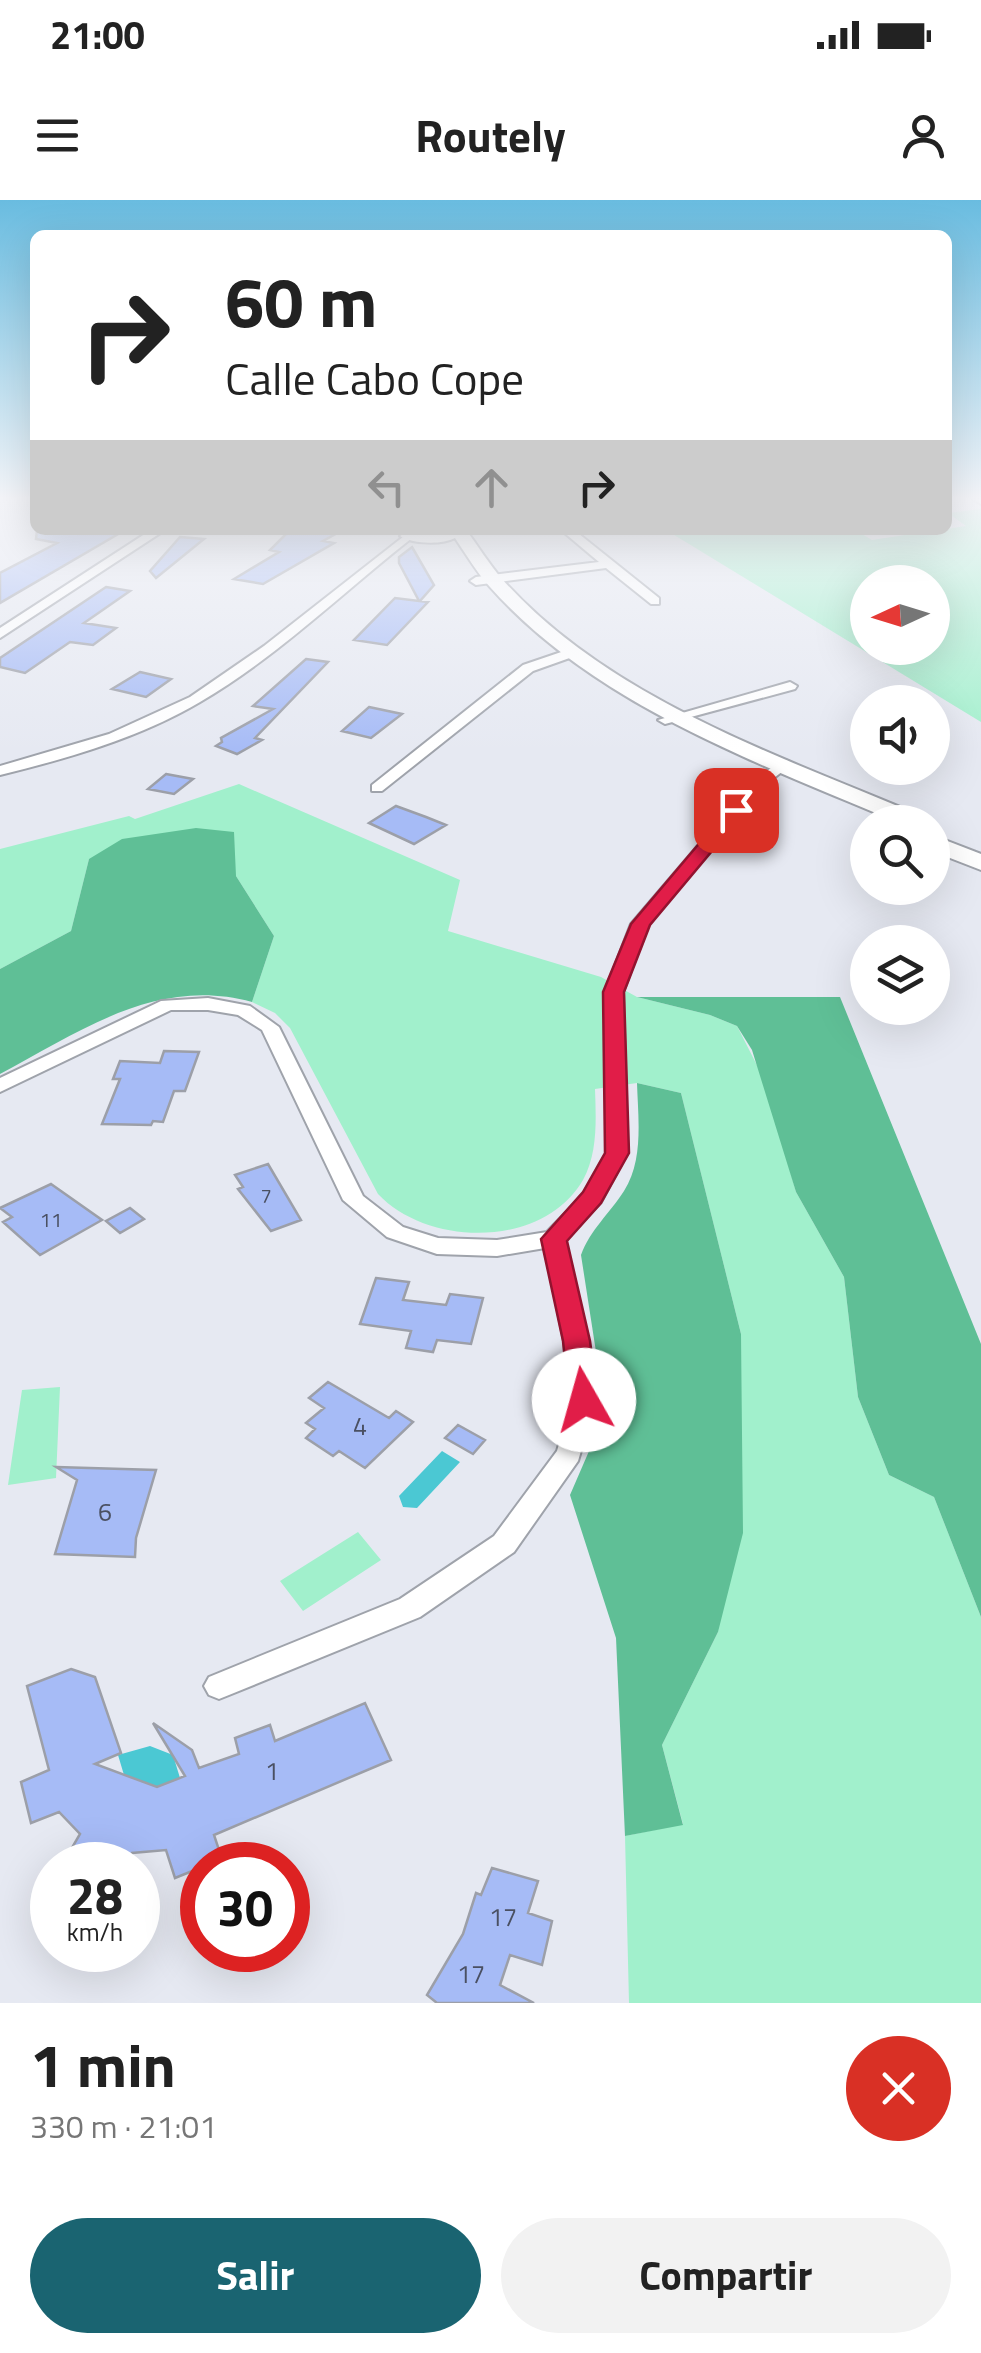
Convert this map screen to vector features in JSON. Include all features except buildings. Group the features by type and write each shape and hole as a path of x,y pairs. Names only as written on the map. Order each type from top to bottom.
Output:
{"street":[{"path":"0,634 77,583"},
{"path":"0,772 121,736 182,707 360,583"},
{"path":"486,583 505,611 566,654 672,718 854,805"},
{"path":"632,583 655,601"},
{"path":"0,614 25,617"},
{"path":"377,788 528,668 566,654"},
{"path":"672,718 790,686"},
{"path":"778,768 873,805"},
{"path":"0,1086 168,1006 208,1004 243,1010 270,1027 354,1200 371,1216 395,1232 437,1246 497,1248 554,1239 592,1197 617,1153 614,992 640,924 760,782 778,768"},
{"path":"950,838 981,851"},
{"path":"950,850 981,863"},
{"path":"219,1686 410,1608 504,1544 569,1454 584,1400 554,1239"}],"green space":[{"path":"753,583 850,583 850,642"},
{"path":"950,583 981,583 981,722 950,703 950,685 920,685 887,665 950,665"},
{"path":"239,784 460,880 448,931 601,977 637,997 710,1015 737,1026 765,1081 796,1192 844,1277 858,1397 889,1475 934,1497 981,1617 981,2003 629,2003 625,1836 683,1824 662,1745 718,1632 739,1418 741,1334 681,1093 637,1083 595,1089 591,1159 583,1180 565,1203 541,1219 514,1229 454,1231 426,1224 378,1194 290,1028 275,1013 252,1002 274,936 236,876 89,859 71,931 0,969 0,849 129,816 135,819"},
{"path":"196,828 234,832 236,876 274,936 252,1002 184,996 152,1002 90,1025 0,1074 0,969 71,931 89,859 122,839"},
{"path":"637,997 840,997 981,1344 981,1617 934,1497 889,1475 858,1397 844,1277 796,1192 752,1050 737,1026 710,1015"},
{"path":"637,1083 681,1093 741,1334 743,1533 718,1632 662,1745 683,1825 625,1836 616,1638 570,1495 599,1428 603,1397 581,1255 624,1191 635,1166"},
{"path":"60,1387 56,1478 8,1485 22,1390"},
{"path":"358,1532 381,1560 303,1611 280,1581"}],"water":[{"path":"442,1451 460,1462 417,1508 403,1507 399,1496"},
{"path":"150,1746 173,1755 180,1778 157,1787 124,1775 118,1755"}],"route":[{"path":"584,1400 554,1239 592,1197 617,1153 614,992 640,924 736,810"}]}
